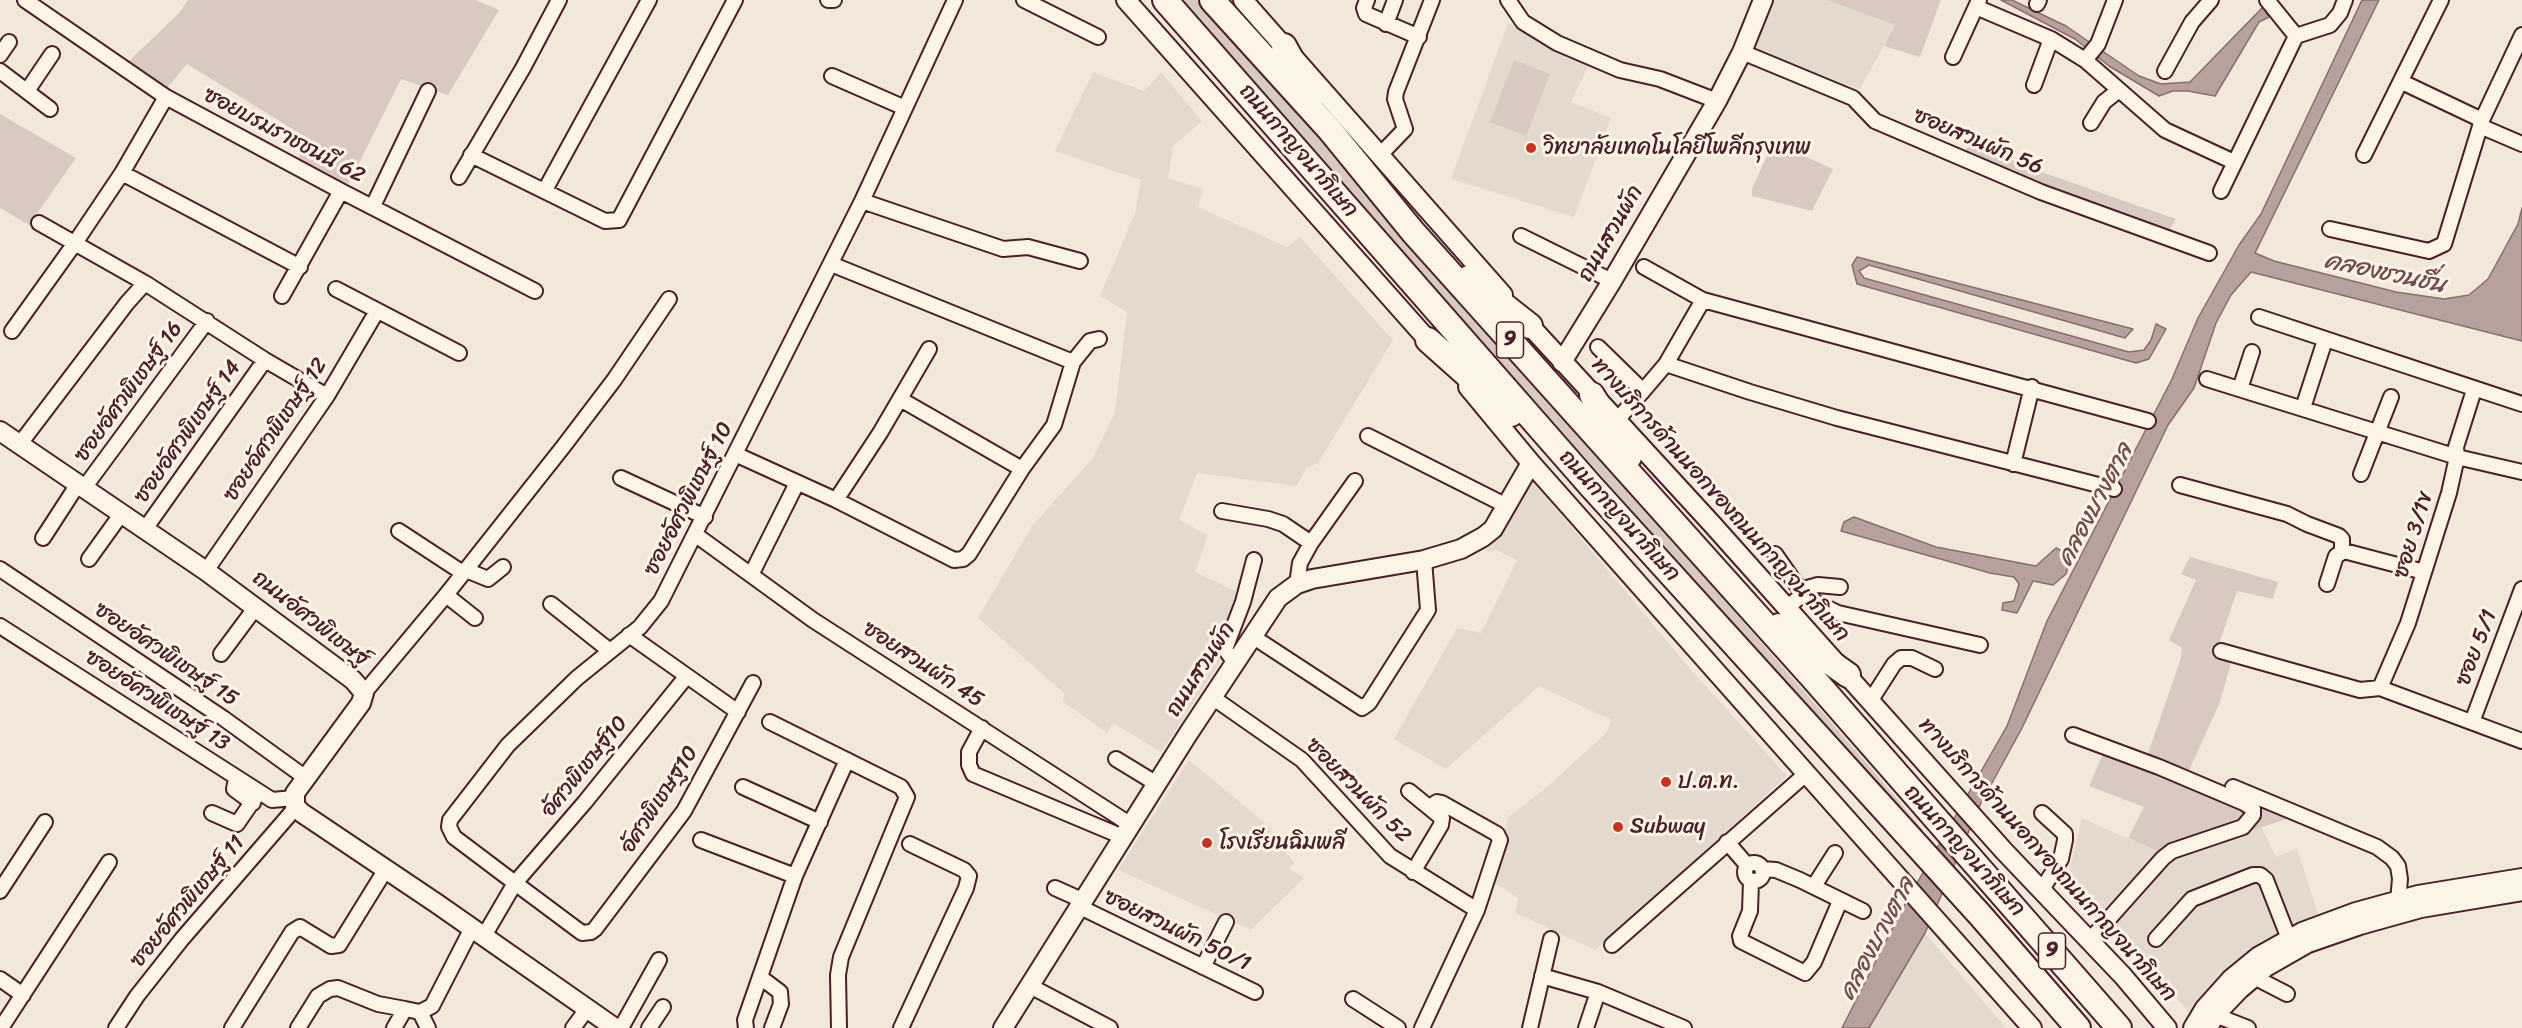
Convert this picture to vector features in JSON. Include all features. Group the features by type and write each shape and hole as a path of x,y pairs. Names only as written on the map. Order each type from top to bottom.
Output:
{"highway":[{"name":"ถนนกาญจนาภิเษก","path":"1165,0 1590,485 1981,916 2078,1028"},
{"name":"ถนนกาญจนาภิเษก","path":"1212,0 1329,129 1420,240 1743,600 2120,1028"},
{"path":"1284,46 1329,129"},
{"path":"1420,240 1530,326"},
{"path":"1428,340 1590,485"},
{"path":"1592,395 1658,506"},
{"path":"1743,600 1848,675"}],"street":[{"name":"ซอยบรมราชชนนี 62","path":"25,0 166,97 535,291"},
{"path":"459,177 523,68 559,0"},
{"path":"545,190 649,0"},
{"path":"471,155 605,221 619,220 735,0"},
{"path":"828,0 834,0"},
{"name":"ซอยอัศวพิเชษฐ์ 10","path":"515,883 454,837 449,827 450,820 508,745 540,711 651,615 661,601 862,201 955,0"},
{"path":"1024,0 1098,37"},
{"path":"1126,0 1428,340 1531,463 2032,1028"},
{"path":"1367,0 1365,12 1386,24 1419,36"},
{"path":"1386,24 1395,0"},
{"path":"1381,154 1405,129 1395,99 1396,92 1432,0"},
{"path":"1508,0 1523,22 1557,43 1620,70 1660,79 1717,101"},
{"name":"ถนนสวนผัก","path":"1562,362 1717,101 1742,51 1763,0"},
{"path":"2091,53 2115,0"},
{"path":"2165,71 2192,22 2211,0"},
{"path":"2267,0 2296,36"},
{"path":"2220,190 2296,36 2330,25 2340,13 2345,0"},
{"path":"2364,155 2402,82 2440,0"},
{"name":"ทางบริการด้านนอกของถนนกาญจนาภิเษก","path":"1246,1 1562,362 2167,1028"},
{"path":"1953,57 1978,3 2051,39 2091,53 2119,90 2165,130 2234,162"},
{"path":"2330,229 2429,251 2440,247 2446,238 2481,123 2522,35"},
{"path":"2034,84 2051,39"},
{"path":"0,55 9,42"},
{"name":"ซอยสวนผัก 56","path":"1742,51 1853,98 1873,119 1885,125 2040,192 2209,253"},
{"path":"27,92 52,54"},
{"path":"0,71 50,109"},
{"path":"832,76 905,108"},
{"path":"2402,82 2522,144"},
{"path":"2091,123 2104,102 2119,90"},
{"path":"373,206 428,91"},
{"path":"12,331 122,173 166,97"},
{"path":"122,173 300,267"},
{"path":"282,296 341,191"},
{"path":"862,201 1003,249 1028,247 1080,261"},
{"path":"39,223 145,283 265,360 327,396"},
{"path":"1521,236 1612,281"},
{"path":"831,264 1073,362"},
{"path":"1644,267 1703,300 2032,387 2148,421"},
{"path":"19,445 127,303 145,283"},
{"path":"336,289 459,353"},
{"path":"364,693 446,595 614,380 669,299"},
{"path":"1616,420 1666,364 1703,300"},
{"name":"ซอยอัศวพิเชษฐ์ 12","path":"206,571 327,396 377,311"},
{"path":"2259,317 2522,405"},
{"name":"ซอยอัศวพิเชษฐ์ 16","path":"43,538 207,321"},
{"path":"735,454 836,500 954,560 963,559 969,554 1022,470 1054,425 1073,362 1090,341 1099,339"},
{"path":"2303,408 2325,340"},
{"path":"1598,347 1643,391"},
{"path":"836,500 929,349"},
{"path":"2240,389 2252,352"},
{"name":"ซอยอัศวพิเชษฐ์ 14","path":"146,529 265,360"},
{"path":"1666,364 1837,418 2114,489"},
{"path":"2207,380 2457,457 2522,472"},
{"path":"2013,464 2032,387"},
{"name":"ซอย 3/1ข","path":"2380,688 2408,623 2449,493 2457,457 2456,447 2474,390"},
{"path":"2361,474 2391,397"},
{"path":"900,399 1022,470"},
{"name":"ถนนอัศวพิเชษฐ์","path":"0,431 206,571 353,680 364,693 361,703 306,778 296,803"},
{"path":"1368,436 1505,506"},
{"name":"ถนนสวนผัก","path":"1003,1028 1212,697 1278,598 1297,584 1312,579 1424,560 1461,549 1483,537 1499,520 1531,463"},
{"path":"621,478 705,517"},
{"path":"1297,584 1300,563 1311,543 1355,481"},
{"path":"751,575 797,483"},
{"path":"2180,486 2287,514 2339,536 2342,539 2342,552"},
{"path":"1222,511 1268,519 1283,525 1311,543"},
{"path":"89,559 122,513"},
{"path":"399,531 465,571 488,579 503,567"},
{"name":"ซอยสวนผัก 45","path":"696,535 813,620 982,728 1127,831"},
{"path":"2327,584 2336,556 2342,552 2424,572"},
{"path":"1775,554 1802,592 1813,601 1838,613 1980,645"},
{"path":"1235,663 1225,649 1243,602 1254,560"},
{"path":"1252,636 1362,708 1369,703 1428,610 1424,560"},
{"name":"ซอยอัศวพิเชษฐ์ 15","path":"0,570 223,718 306,778"},
{"path":"1787,608 1802,592 1818,585 1840,587"},
{"name":"ซอย 5/1","path":"2472,722 2522,589"},
{"path":"446,595 475,618"},
{"path":"551,604 610,651"},
{"path":"221,654 256,607"},
{"name":"ซอยอัศวพิเชษฐ์ 13","path":"0,626 236,778 256,797 296,803"},
{"path":"629,635 738,712"},
{"path":"2222,651 2360,690 2380,688 2522,741"},
{"path":"1871,700 1894,664 1901,658 1912,658 1935,669"},
{"name":"อัศวพิเชษฐ์10","path":"515,883 579,809 686,677"},
{"name":"อัศวพิเชษฐ10","path":"515,883 582,933 591,932 684,811 753,684"},
{"name":"ซอยสวนผัก 52","path":"1212,697 1302,760 1382,850 1413,872 1477,910"},
{"path":"770,722 901,787 907,797 840,957 838,1028"},
{"path":"982,728 969,752 969,765 973,774 1127,831"},
{"path":"2073,735 2159,767 2244,803 2253,809 2253,815 2243,827 2172,851 2163,858 2089,941"},
{"path":"1116,759 1157,784"},
{"path":"746,1028 745,1020 795,876 847,760"},
{"path":"1612,945 1807,773"},
{"path":"743,787 820,822"},
{"path":"2233,788 2377,847 2392,858 2398,866 2400,879 2398,901"},
{"path":"1409,791 1442,815 1441,825 1413,872"},
{"path":"212,813 237,824 256,797"},
{"path":"1422,1028 1477,910 1500,840 1498,835 1442,803 1437,802 1431,807"},
{"path":"296,803 386,869 615,1028"},
{"name":"ซอยอัศวพิเชษฐ์ 11","path":"116,1028 137,996 182,939 291,813 296,803"},
{"path":"2041,891 2061,859 2066,840 2065,834 2042,813"},
{"path":"0,891 45,822"},
{"path":"701,840 795,876"},
{"path":"1727,842 1747,865"},
{"path":"901,1028 966,888 969,876 964,870 910,844"},
{"path":"1814,886 1836,853"},
{"path":"2,1028 109,862"},
{"path":"1747,865 1756,863 1762,869 1776,870 1863,911"},
{"path":"1747,865 1745,874 1751,880 1750,911 1740,936 1741,941 1805,973 1814,962 1840,901"},
{"path":"232,1028 292,932 300,927 331,946 339,945 386,869"},
{"path":"1751,880 1760,878 1762,869"},
{"path":"2156,939 2192,899 2253,875 2260,875 2266,880 2292,945"},
{"path":"298,1028 318,996 330,988 338,988 378,1004 420,1012 432,1006 478,932 515,883"},
{"path":"2193,1028 2205,1008 2231,979 2259,956 2418,895 2516,886"},
{"path":"2319,932 2360,925 2516,886"},
{"name":"ซอยสวนผัก 50/1","path":"1055,888 1203,967 1256,992"},
{"path":"1203,967 1226,922"},
{"path":"1530,1028 1551,939"},
{"path":"2212,1022 2254,977 2292,945"},
{"path":"621,1028 659,960"},
{"path":"1542,976 1598,992 1684,1028"},
{"path":"760,977 780,992 781,1004 772,1028"},
{"path":"2254,977 2287,994"},
{"path":"0,979 23,995"},
{"path":"1030,986 1110,1028"},
{"path":"1586,1028 1598,992"},
{"path":"1353,999 1398,1028"},
{"path":"649,1028 663,1007"},
{"path":"394,1028 405,1009"},
{"path":"573,1028 587,1009"},
{"path":"420,1012 428,1028"},
{"path":"2212,1022 2248,1028"}],"shaded area":[{"path":"188,0 476,0 499,10 448,95 401,79 348,185 298,160 304,136 187,64 167,88 127,63 179,13"},
{"path":"1175,0 1197,0 1273,84 1865,761 1923,830 1920,833 1374,219"},
{"path":"1774,0 1827,0 1895,25 1860,89 1752,49"},
{"path":"1827,0 1941,0 1920,57 1884,46 1895,25"},
{"path":"2001,0 2012,0 2066,26 2139,76 2161,84 2190,82 2263,7 2269,17 2259,22 2215,96 2173,91 2159,96 2109,66 2075,39"},
{"path":"2362,0 2379,0 2255,253 2274,261 2396,292 2444,299 2469,295 2488,279 2518,224 2522,208 2522,341 2251,272 2231,295 2216,323 2194,388 2168,425 2021,730 1981,803 1925,933 1869,1028 1842,1028 1901,911 2007,726 2047,621 2172,379 2198,318 2239,245 2261,214"},
{"name":"วิทยาลัยเทคโนโลยีโพลีกรุงเทพ","path":"1508,23 1589,64 1571,102 1611,118 1574,217 1451,179"},
{"path":"1514,60 1550,74 1526,136 1490,122"},
{"path":"1093,72 1144,91 1161,72 1202,121 1173,146 1168,178 1203,189 1198,207 1287,247 1300,237 1393,340 1318,463 1307,468 1296,486 1197,473 1179,520 1208,535 1195,572 1237,592 1217,645 1221,661 1161,752 1113,723 1107,733 1063,702 1064,693 978,618 1032,526 1093,458 1115,412 1127,312 1100,296 1135,213 1141,180 1055,151"},
{"path":"0,114 76,158 29,225 0,208"},
{"path":"1773,142 1833,169 1812,211 1752,196 1752,189"},
{"path":"1973,143 2030,168 2176,219 2169,231 2040,187 1964,151"},
{"path":"1857,257 2133,329 2125,338 1869,265 1859,271 1864,278 2129,352 2144,350 2151,340 2156,324 2166,329 2149,359 2136,363 1857,284 1852,265"},
{"path":"1532,480 1691,670 1787,776 1595,950 1516,913 1518,898 1493,882 1508,817 1545,789 1606,733 1611,720 1539,686 1446,769 1394,739 1457,628 1481,633 1517,560 1496,550 1486,552"},
{"path":"1854,517 1936,547 2036,566 2056,548 2071,556 2066,574 2053,585 2033,581 2017,613 2002,610 2003,603 2014,601 2019,584 2014,577 1990,573 1841,531 1844,522"},
{"path":"2190,557 2278,582 2273,599 2237,591 2216,653 2232,659 2220,702 2187,775 2293,817 2170,857 2128,838 2144,807 2089,786 2104,752 2143,768 2181,658 2182,648 2169,640 2196,580 2181,574"},
{"name":"โรงเรียนฉิมพลี","path":"1189,760 1265,823 1294,863 1289,868 1304,878 1251,930 1118,870"},
{"path":"2082,818 2163,854 2098,925 2065,888"},
{"path":"2261,826 2276,857 2297,848 2319,917 2308,920 2256,948 2227,972 2191,1013 2104,928 2170,857"},
{"path":"1925,933 2006,1028 1869,1028"}],"place":[{"name":"วิทยาลัยเทคโนโลยีโพลีกรุงเทพ","path":"1531,148"},
{"name":"ป.ต.ท.","path":"1666,782"},
{"name":"Subway","path":"1618,827"},
{"name":"โรงเรียนฉิมพลี","path":"1207,843"}],"water label":[{"name":"คลองชวนชื่น","path":"2385,274"},
{"name":"คลองบางตาล","path":"2096,505"},
{"name":"คลองบางตาล","path":"1878,939"}]}
